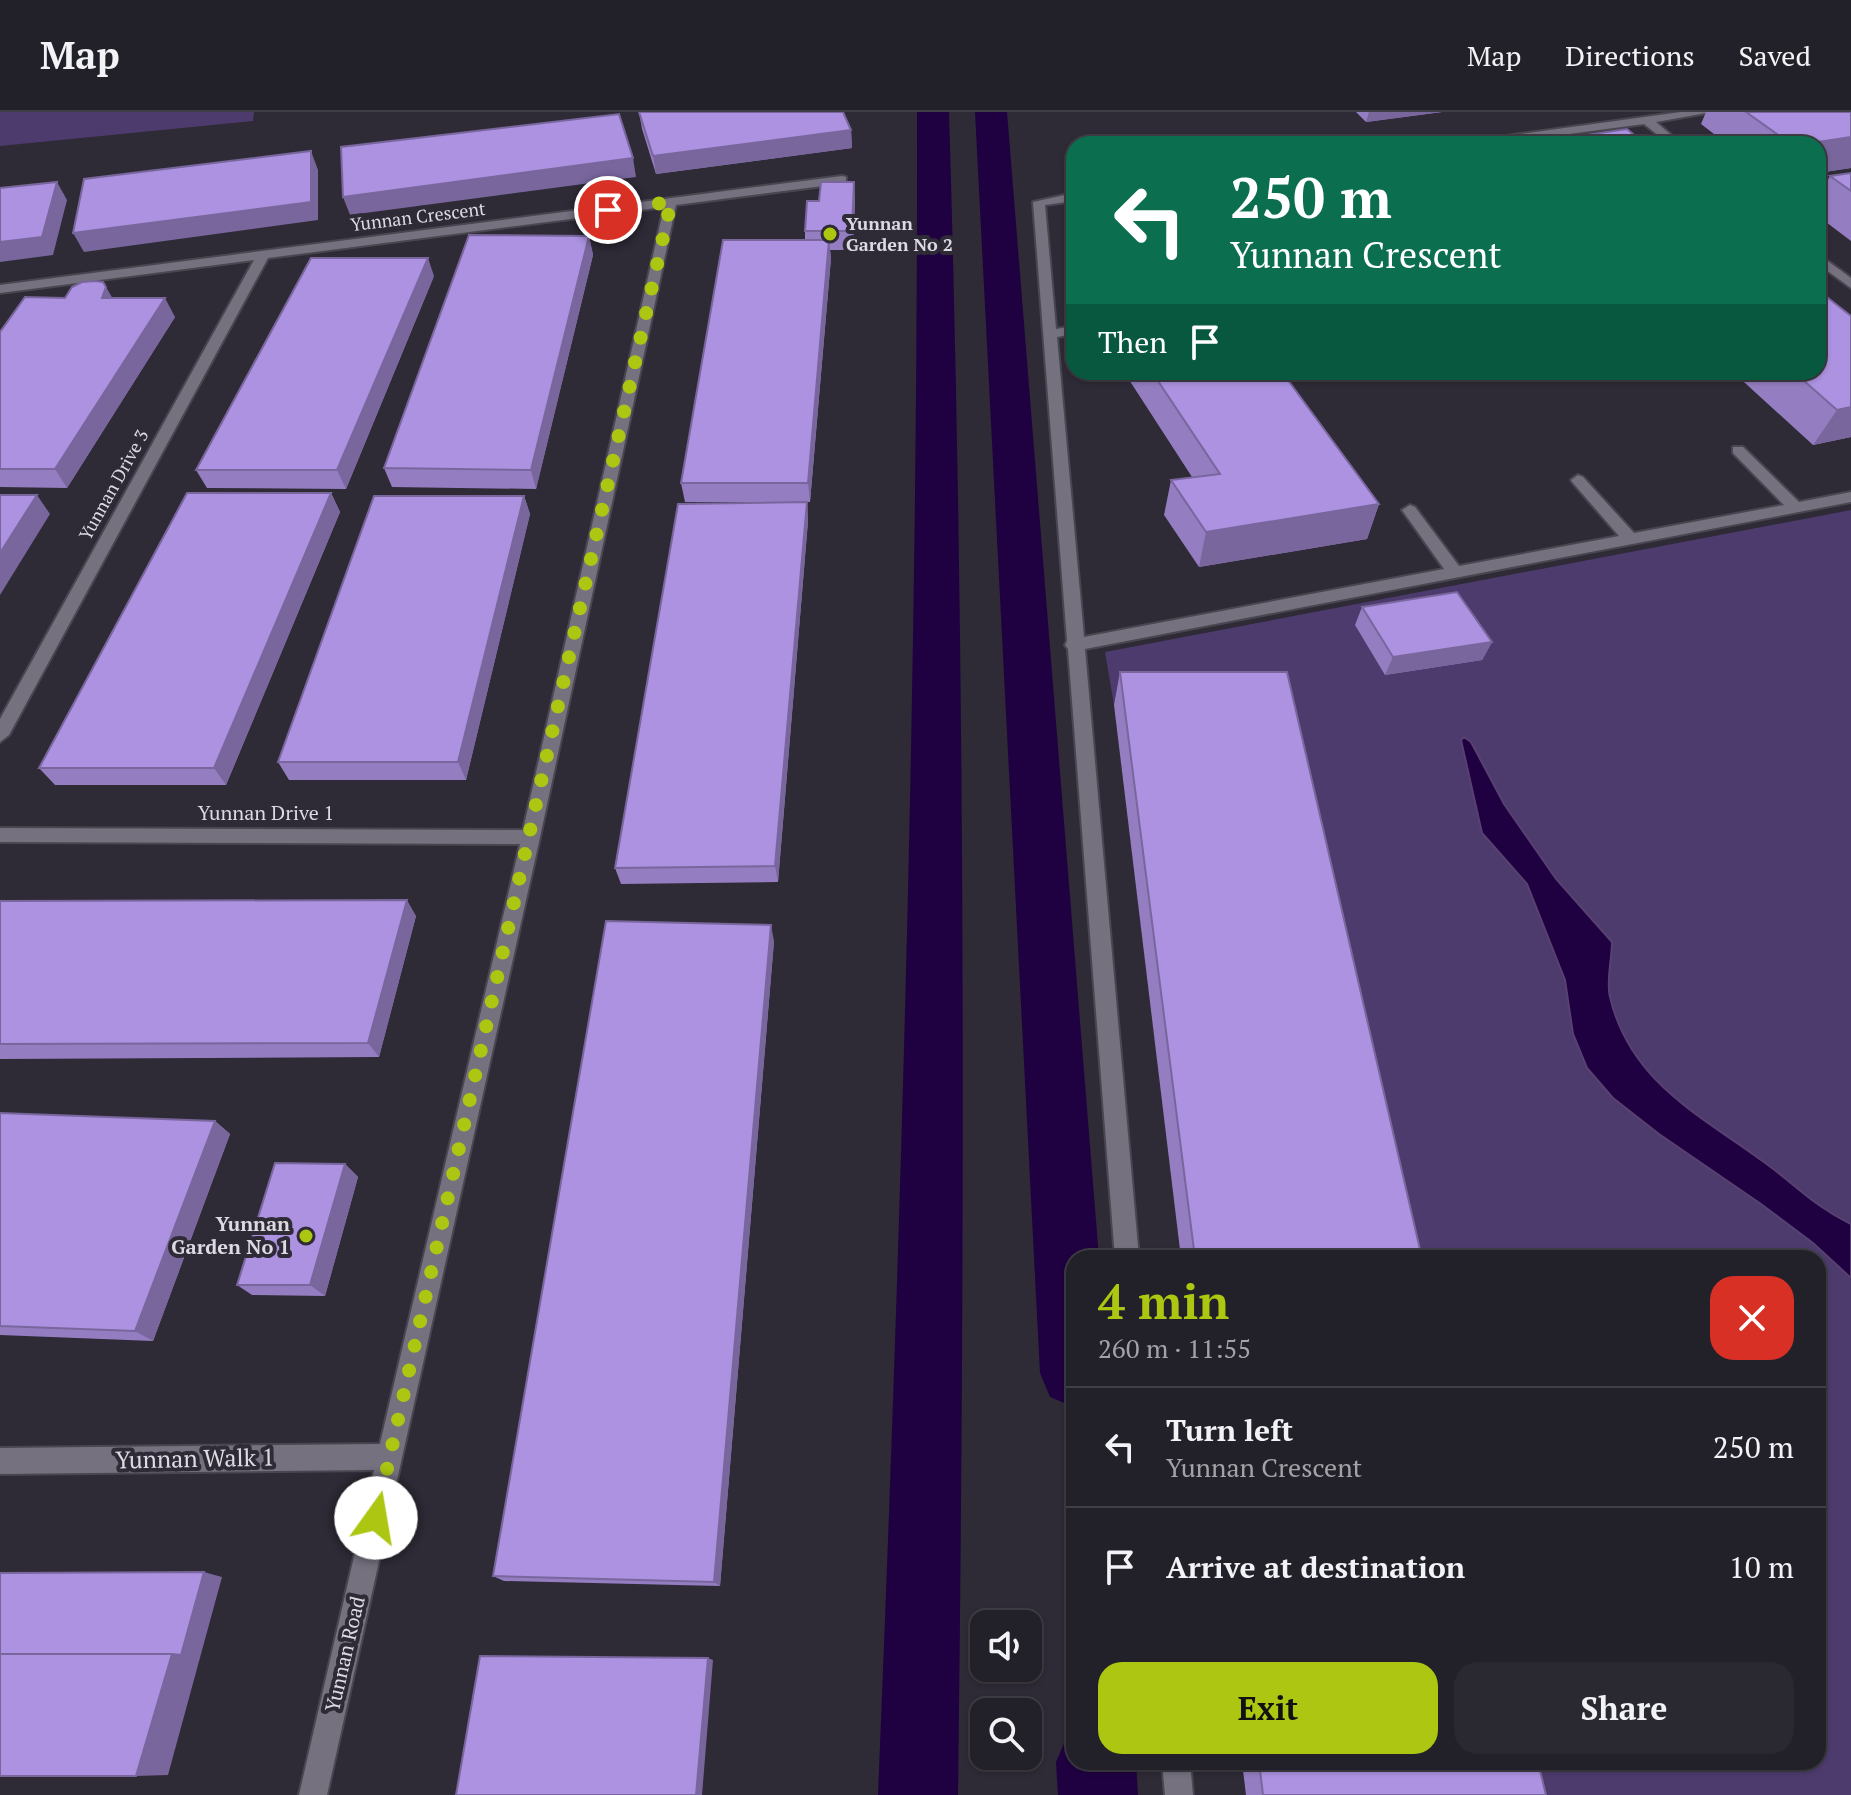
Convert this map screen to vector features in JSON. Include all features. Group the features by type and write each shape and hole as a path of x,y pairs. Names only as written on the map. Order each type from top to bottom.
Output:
{"street":[{"path":"1528,136 1706,112"},
{"path":"1646,120 1666,136"},
{"name":"Yunnan Crescent","path":"0,289 842,180"},
{"path":"1066,198 1039,202 1073,645 1126,1250"},
{"name":"Yunnan Road","path":"313,1795 531,837 671,202"},
{"name":"Yunnan Drive 3","path":"0,735 263,255"},
{"path":"1826,264 1851,284"},
{"path":"1049,334 1066,331"},
{"path":"1738,450 1796,508"},
{"path":"1578,480 1631,539"},
{"path":"1073,645 1851,497"},
{"path":"1410,510 1455,572"},
{"name":"Yunnan Drive 1","path":"0,835 531,837"},
{"name":"Yunnan Walk 1","path":"0,1461 390,1457"},
{"path":"1177,1770 1179,1795"}],"shaded area":[{"path":"0,112 254,112 253,121 0,146"},
{"path":"1851,510 1851,1795 1515,1795 1509,1770 1826,1770 1826,1250 1393,1250 1114,705 1105,652"},
{"path":"1464,737 1471,742 1504,804 1556,879 1612,942 1610,997 1633,1051 1669,1093 1815,1202 1851,1224 1851,1278 1826,1255 1826,1250 1821,1250 1613,1098 1587,1068 1573,1034 1565,980 1527,884 1482,833 1461,740"}],"building":[{"path":"639,112 843,112 851,130 653,156"},
{"path":"1746,112 1851,112 1851,137 1826,141 1826,136 1780,136"},
{"path":"619,114 633,158 343,197 341,147"},
{"path":"1627,129 1635,136 1579,136"},
{"path":"311,151 311,202 73,233 84,179"},
{"path":"1851,173 1851,191 1830,176"},
{"path":"57,182 42,237 0,242 0,188"},
{"path":"821,182 854,182 852,231 805,231 807,201 819,201"},
{"path":"469,235 589,236 531,470 384,468"},
{"path":"723,240 829,240 808,483 681,483"},
{"path":"311,258 428,258 337,470 196,470"},
{"path":"103,282 106,287 102,298 165,298 55,469 0,469 0,332 25,297 65,298 72,287"},
{"path":"1826,296 1851,316 1851,407 1837,410 1803,380 1826,380"},
{"path":"1157,380 1288,380 1379,504 1206,532 1171,480 1220,474"},
{"path":"187,493 331,493 214,768 39,768"},
{"path":"0,495 37,495 0,553"},
{"path":"374,496 524,496 458,762 278,762"},
{"path":"807,502 775,866 615,868 678,504"},
{"path":"1457,592 1492,642 1393,657 1362,607"},
{"path":"1120,672 1287,672 1420,1250 1194,1250"},
{"path":"407,900 368,1043 0,1044 0,901"},
{"path":"606,921 771,925 714,1582 493,1576"},
{"path":"0,1113 215,1121 135,1331 0,1326"},
{"name":"Yunnan Garden No 1","path":"275,1163 345,1164 310,1285 237,1285"},
{"path":"204,1572 181,1655 0,1654 0,1573"},
{"path":"0,1654 172,1654 136,1776 0,1776"},
{"path":"480,1656 708,1658 696,1795 456,1795"},
{"path":"1260,1770 1540,1770 1546,1795 1263,1795"}],"waterway":[{"path":"918,1795 929,1374 938,743 933,112"},
{"path":"991,112 1066,1251"},
{"path":"1096,1770 1098,1795"}],"place":[{"name":"Yunnan Garden No 2","path":"830,234"},
{"name":"Yunnan Garden No 1","path":"306,1236"}],"route":[{"path":"376,1518 671,202 608,210"}]}
